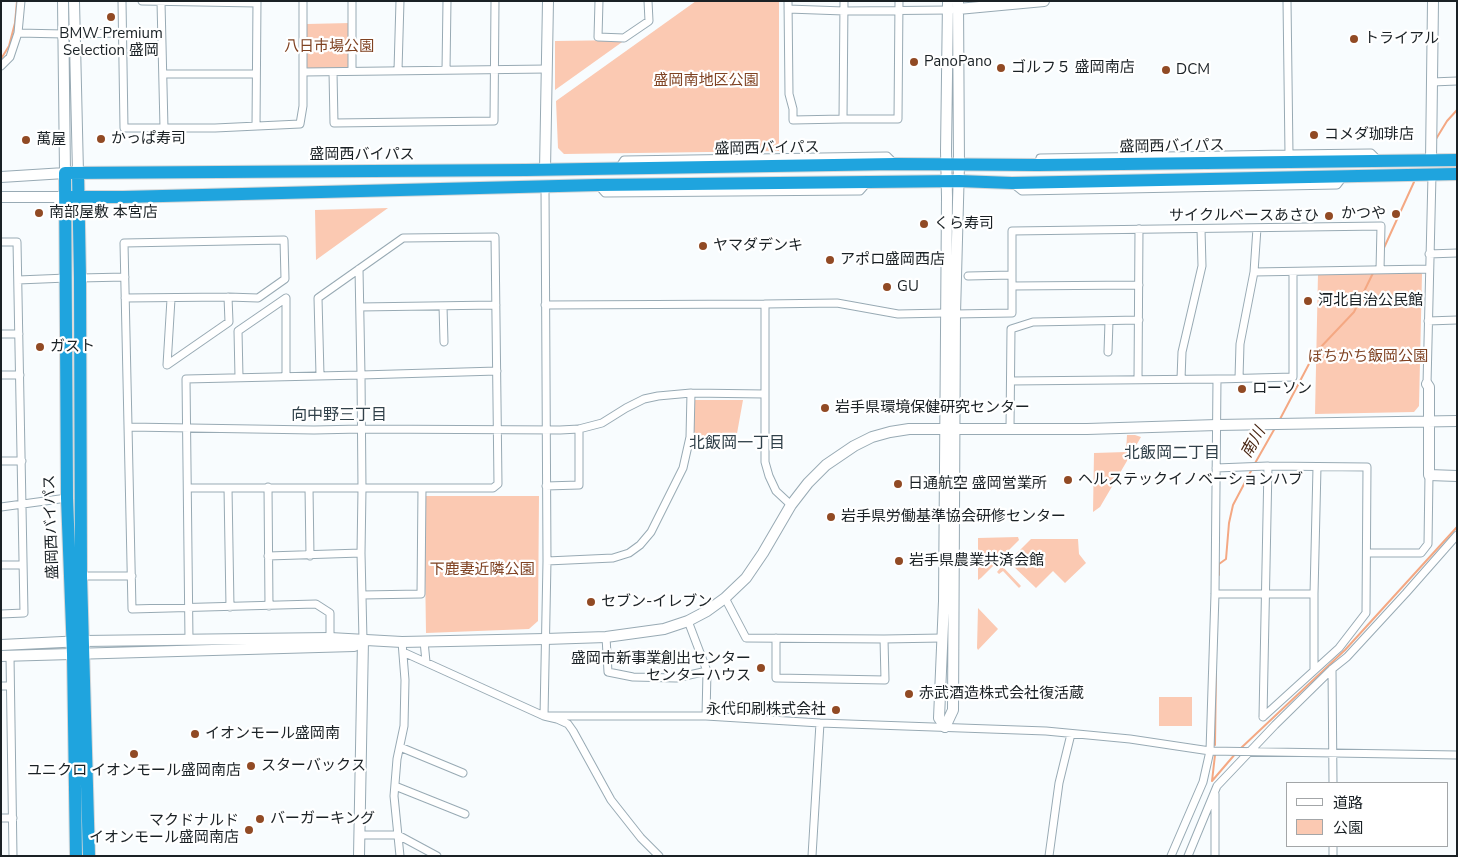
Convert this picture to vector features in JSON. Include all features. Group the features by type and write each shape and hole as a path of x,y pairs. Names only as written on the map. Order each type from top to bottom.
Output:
{"highway":[{"name":"盛岡西バイパス","path":"88,856 78,648 67,498 67,278 72,173 1379,161 1431,152 1457,160"},
{"path":"72,198 598,185 952,181 1012,183 1457,174"},
{"name":"盛岡西バイパス","path":"72,198 80,278 81,576 78,648 76,856"}],"street":[{"path":"1,66 10,56 18,33 21,1"},
{"path":"63,1 72,173"},
{"path":"72,173 74,1"},
{"path":"122,1 124,128 300,124 303,106 304,72 303,1"},
{"path":"142,1 257,2 256,126"},
{"path":"352,1 352,71"},
{"path":"398,70 400,1"},
{"path":"446,70 448,1"},
{"path":"334,72 334,123 494,121 495,1"},
{"path":"545,170 548,1"},
{"path":"599,1 598,37 624,38 649,21 648,1"},
{"path":"788,1 789,94 793,109 793,120 898,119 898,1"},
{"path":"843,119 844,1"},
{"path":"788,9 898,11 953,5 1044,1"},
{"path":"1287,1 1289,154"},
{"path":"1431,152 1433,1"},
{"path":"161,2 164,128"},
{"path":"945,727 939,718 944,601 944,429 950,313 953,5"},
{"path":"18,33 64,34"},
{"path":"75,34 122,34"},
{"path":"304,72 547,69"},
{"path":"163,74 256,74"},
{"path":"1432,82 1457,81"},
{"path":"1038,165 1040,158 1289,154 1371,154 1379,161"},
{"path":"1,177 72,173"},
{"path":"1366,553 1421,553 1428,544 1429,387 1427,384 1432,175"},
{"path":"544,187 547,561 544,716"},
{"path":"1,197 72,198"},
{"path":"545,305 837,303 898,314 1012,313 1012,231 1381,226 1380,270"},
{"path":"1239,378 1240,344 1254,272 1257,228"},
{"path":"1181,379 1182,352 1202,266 1201,229"},
{"path":"1138,379 1139,230"},
{"path":"188,488 493,488 498,484 496,237 403,238 318,298 320,375"},
{"path":"126,298 258,298 285,279 284,240 124,243 132,609 316,604 330,613 330,638"},
{"path":"1,242 17,242 24,565 24,613 1,614"},
{"path":"1429,254 1457,253"},
{"path":"359,269 363,640 359,856"},
{"path":"1254,272 1429,269"},
{"path":"1011,381 1293,377 1293,272"},
{"path":"968,276 1012,275"},
{"path":"80,278 125,277"},
{"path":"18,280 67,278"},
{"path":"1012,286 1139,285"},
{"path":"171,299 167,365 229,322 228,297"},
{"path":"239,377 238,331 286,298 286,376"},
{"path":"765,304 765,462 776,491 792,506"},
{"path":"360,307 496,305"},
{"path":"444,306 444,342"},
{"path":"945,727 953,710 955,429 950,313"},
{"path":"1010,430 1011,329 1033,322 1139,320"},
{"path":"1428,321 1457,320"},
{"path":"1108,352 1109,321"},
{"path":"1,334 19,334"},
{"path":"189,640 186,379 497,371"},
{"path":"1,375 20,375"},
{"path":"1171,856 1204,782 1210,751 1215,594 1217,379"},
{"path":"547,561 613,558 629,552 640,545 646,538 651,532 683,468 690,437 691,393"},
{"path":"129,427 314,430 580,429 602,423 644,399 668,394 764,394"},
{"path":"402,647 424,641 606,637 664,629 688,621 707,611 725,598 746,578 808,482 826,465 854,446 872,437 890,432 909,429 1087,429 1429,420 1457,421"},
{"path":"546,486 579,485 580,429"},
{"path":"1,461 22,461"},
{"path":"1216,468 1268,466 1368,467 1366,613 1339,648 1263,717 1268,466"},
{"path":"1314,670 1317,467"},
{"path":"1429,475 1457,476"},
{"path":"268,487 269,606"},
{"path":"228,488 230,607"},
{"path":"309,488 310,556"},
{"path":"362,595 421,594 422,488"},
{"path":"1,507 67,498"},
{"path":"1188,856 1217,786 1347,656 1400,600 1457,535"},
{"path":"268,556 361,553"},
{"path":"1,565 24,565"},
{"path":"81,576 132,576"},
{"path":"1215,594 1314,594"},
{"path":"725,598 746,638 942,638"},
{"path":"688,621 707,671 706,716"},
{"path":"606,637 608,672 633,677 676,678 707,671"},
{"path":"13,856 10,686 5,656 78,648 189,640 352,638 402,647 426,662 544,716 568,724 574,730 611,800 641,838 659,856"},
{"path":"776,638 776,678 885,680 884,639"},
{"path":"208,640 226,645 262,645 264,648"},
{"path":"1,645 78,648 264,648 354,646 363,640"},
{"path":"424,641 426,662"},
{"path":"400,856 394,796 404,726 405,680 402,647"},
{"path":"1332,669 1333,782"},
{"path":"1,686 10,686"},
{"path":"544,716 706,716 820,723 1046,731 1130,739 1210,751 1457,755"},
{"path":"812,856 820,723"},
{"path":"1049,856 1059,783 1071,734"},
{"path":"400,746 463,773"},
{"path":"395,786 465,814"},
{"path":"1215,791 1215,856"},
{"path":"1,818 12,818"},
{"path":"360,836 398,835 436,856"}],"green space":[{"name":"盛岡南地区公園","path":"696,1 779,1 779,151 564,154 558,148 556,101"},
{"name":"八日市場公園","path":"350,23 349,69 310,70 307,67 307,24"},
{"name":"盛岡南地区公園","path":"625,40 555,90 555,41"},
{"path":"388,208 316,260 315,210"},
{"name":"ぼちかち飯岡公園","path":"1420,272 1422,274 1419,406 1414,412 1315,414 1318,274"},
{"path":"694,400 743,400 736,439 694,438"},
{"path":"1127,435 1141,437 1100,507 1093,512 1094,453 1126,452"},
{"name":"下鹿妻近隣公園","path":"424,496 539,496 538,621 529,629 426,633"},
{"path":"1018,537 1019,540 978,580 978,538"},
{"path":"1031,539 1078,539 1079,554 1086,563 1065,583 1053,571 1036,588 1010,563 1010,560"},
{"path":"1002,566 1021,586 1019,588 1003,571 999,574 997,572"},
{"path":"978,608 998,629 978,650 977,648"},
{"path":"1159,697 1192,697 1192,726 1159,726"}],"waterway":[{"path":"1,59 9,46 15,23 17,1"},
{"name":"南川","path":"1436,139 1447,121 1457,110"},
{"name":"南川","path":"1383,250 1414,182"},
{"name":"南川","path":"1279,421 1310,362 1318,350 1354,312 1373,273"},
{"name":"南川","path":"1254,465 1275,428"},
{"name":"南川","path":"1219,575 1219,564 1226,559 1229,523 1233,505 1252,469"},
{"path":"1241,748 1345,650 1457,527"},
{"name":"南川","path":"1215,745 1216,668"},
{"path":"1212,781 1236,753"},
{"name":"南川","path":"1212,781 1215,755"}],"place":[{"name":"BMW Premium Selection 盛岡","path":"111,17"},
{"name":"トライアル","path":"1354,39"},
{"name":"PanoPano","path":"914,62"},
{"name":"ゴルフ５ 盛岡南店","path":"1001,68"},
{"name":"DCM","path":"1166,70"},
{"name":"コメダ珈琲店","path":"1314,135"},
{"name":"かっぱ寿司","path":"101,139"},
{"name":"萬屋","path":"26,140"},
{"name":"南部屋敷 本宮店","path":"39,213"},
{"name":"かつや","path":"1396,214"},
{"name":"サイクルベースあさひ","path":"1329,216"},
{"name":"くら寿司","path":"924,224"},
{"name":"ヤマダデンキ","path":"703,246"},
{"name":"アポロ盛岡西店","path":"830,260"},
{"name":"GU","path":"887,287"},
{"name":"河北自治公民館","path":"1308,301"},
{"name":"ガスト","path":"40,347"},
{"name":"ローソン","path":"1242,389"},
{"name":"岩手県環境保健研究センター","path":"825,408"},
{"name":"ヘルステックイノベーションハブ","path":"1068,480"},
{"name":"日通航空 盛岡営業所","path":"898,484"},
{"name":"岩手県労働基準協会研修センター","path":"831,517"},
{"name":"岩手県農業共済会館","path":"899,561"},
{"name":"セブン-イレブン","path":"591,602"},
{"name":"盛岡市新事業創出センター センターハウス","path":"761,668"},
{"name":"赤武酒造株式会社復活蔵","path":"909,694"},
{"name":"永代印刷株式会社","path":"836,710"},
{"name":"イオンモール盛岡南","path":"195,734"},
{"name":"ユニクロ イオンモール盛岡南店","path":"134,754"},
{"name":"スターバックス","path":"251,766"},
{"name":"バーガーキング","path":"260,819"},
{"name":"マクドナルド イオンモール盛岡南店","path":"249,830"}],"district":[{"name":"向中野三丁目","path":"339,416"},
{"name":"北飯岡一丁目","path":"737,444"},
{"name":"北飯岡二丁目","path":"1172,454"}]}
